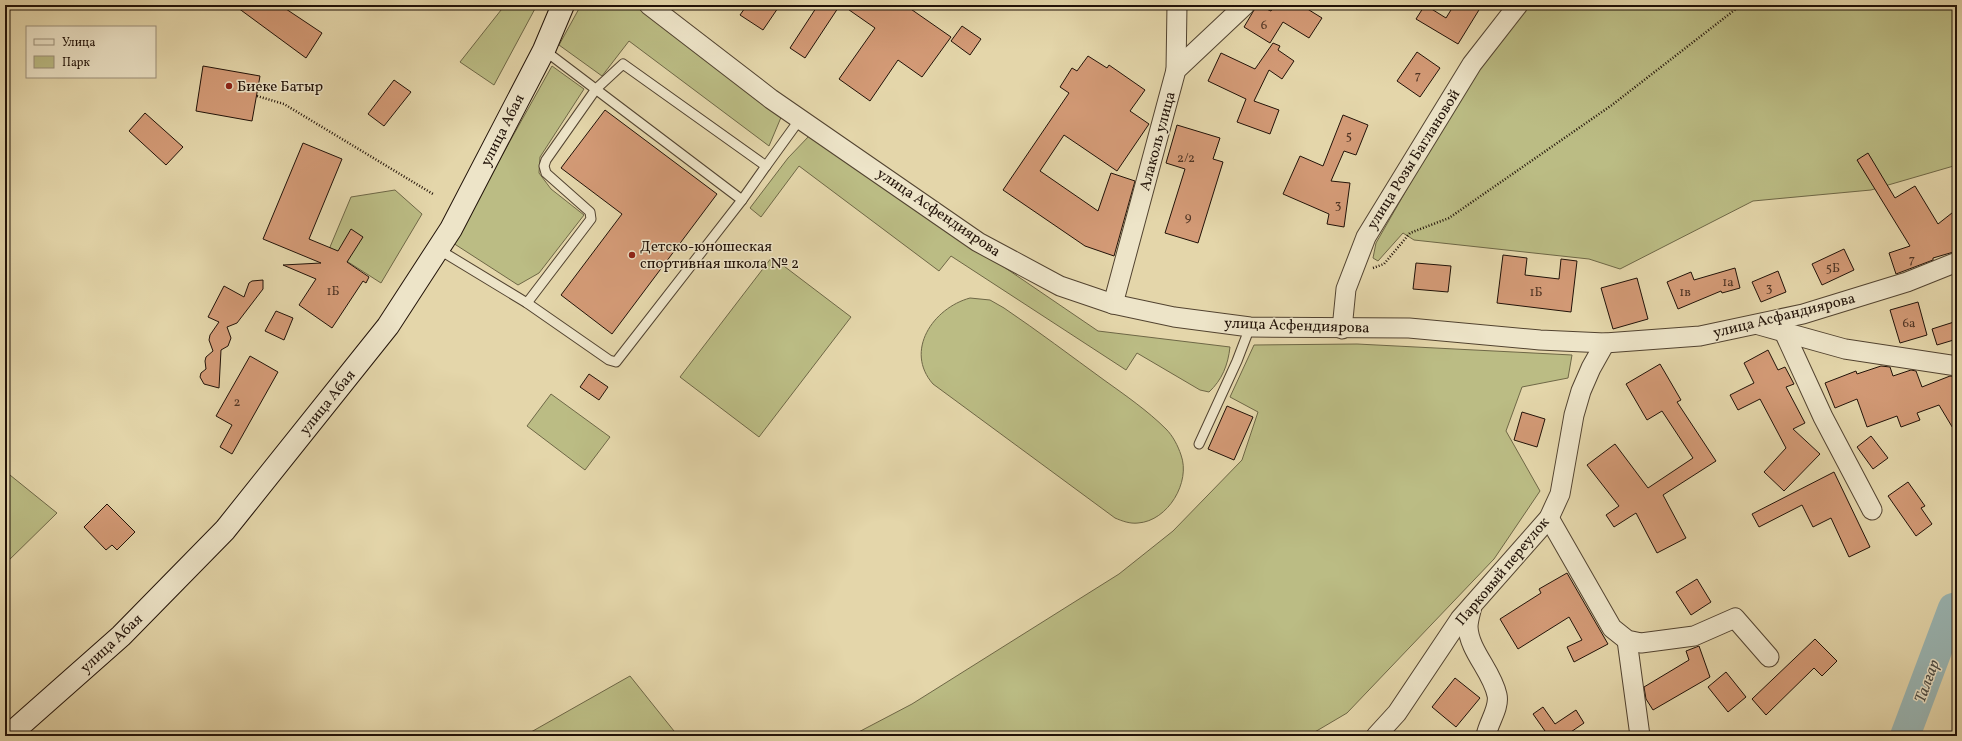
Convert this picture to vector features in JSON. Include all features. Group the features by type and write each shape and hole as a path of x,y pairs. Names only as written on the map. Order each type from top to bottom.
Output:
{"street":[{"name":"улица Абая","path":"8,736 121,636 225,530 388,326 451,229 544,50 563,5"},
{"name":"улица Асфендиярова","path":"649,5 771,99 978,242 1060,286 1112,304 1174,317 1250,327 1409,328 1540,340 1605,343"},
{"path":"1176,70 1177,5"},
{"name":"Алаколь улица","path":"1112,304 1176,70 1245,5"},
{"name":"улица Розы Баглановой","path":"1342,328 1346,289 1366,237 1472,64 1518,5"},
{"name":"улица Асфандиярова","path":"1605,343 1700,336 1804,314 1907,282 1957,262"},
{"path":"1756,324 1845,349 1957,366"},
{"path":"1784,332 1823,417 1872,510"},
{"name":"Парковый переулок","path":"1376,736 1398,713 1460,619 1549,518 1560,494 1574,415 1580,391 1605,343"},
{"path":"1549,518 1612,628 1627,640 1641,643 1694,636 1735,618 1770,657"},
{"path":"1472,606 1468,627 1473,645 1489,674 1498,696 1494,714 1486,736"},
{"path":"1627,640 1640,736"}],"lane":[{"path":"544,50 742,200"},
{"path":"528,304 591,219 590,212 550,179 544,166 546,160 596,89 623,64 766,166"},
{"path":"438,249 528,304 609,360 613,362 619,361 742,200 800,119"},
{"path":"1199,444 1237,361 1250,327"}],"path":[{"path":"1369,270 1384,264 1410,233 1449,218 1612,106 1741,5"},
{"path":"256,96 284,104 433,194"}],"green space":[{"path":"505,5 537,5 494,85 460,62"},
{"path":"581,5 641,5 782,115 769,146 629,41 602,76 559,45"},
{"path":"1521,5 1957,5 1957,165 1871,190 1753,201 1620,269 1589,259 1414,240 1403,233 1378,261 1373,258 1376,243 1485,53"},
{"path":"552,66 584,89 540,157 539,173 551,189 584,215 539,273 518,285 453,243"},
{"path":"810,135 1098,331 1230,347 1228,360 1221,377 1209,392 1200,390 1137,353 1126,370 951,256 939,271 799,166 761,217 750,208 788,158"},
{"path":"395,190 422,214 381,283 334,253 330,247 351,197"},
{"path":"772,257 851,317 759,437 680,377"},
{"path":"970,298 990,300 1004,308 1128,397 1166,429 1177,445 1183,466 1183,477 1180,488 1167,508 1149,521 1129,523 1115,518 933,384 925,371 921,358 922,345 927,332 934,321 945,311 957,303"},
{"path":"1357,344 1572,355 1568,378 1522,387 1506,431 1540,491 1494,559 1347,713 1308,736 851,736 912,704 1119,574 1173,531 1242,460 1258,412 1230,397 1254,345"},
{"path":"551,394 610,437 585,470 527,426"},
{"path":"5,471 57,513 5,564"},
{"path":"630,676 678,736 524,736"}],"building":[{"path":"234,5 280,5 322,33 306,58"},
{"path":"747,5 780,5 763,30 740,15"},
{"path":"818,5 840,5 805,58 790,48"},
{"path":"842,5 905,5 951,37 922,77 898,60 870,101 839,79 875,28"},
{"path":"1257,5 1271,11 1275,5 1301,5 1322,18 1309,38 1283,22 1270,43 1244,27"},
{"path":"1425,5 1446,18 1454,5 1482,5 1458,44 1416,19"},
{"path":"962,26 981,39 970,55 951,41"},
{"path":"1273,43 1280,46 1278,50 1294,61 1282,79 1269,70 1254,101 1279,110 1270,134 1237,122 1246,99 1208,81 1221,53 1255,69"},
{"path":"1417,52 1440,68 1420,97 1397,81"},
{"path":"1088,56 1107,68 1109,65 1145,90 1130,111 1149,124 1117,171 1064,135 1040,171 1098,211 1111,173 1135,181 1114,256 1085,246 1003,190 1069,93 1060,87 1072,68 1077,71"},
{"name":"Биеке Батыр","path":"203,66 260,76 252,121 196,111"},
{"path":"394,80 411,92 384,126 368,114"},
{"name":"Детско-юношеская спортивная школа № 2","path":"605,110 717,194 612,334 561,295 622,214 561,168"},
{"path":"145,113 183,147 166,165 129,131"},
{"path":"1343,115 1368,125 1356,155 1344,151 1331,181 1350,183 1344,227 1327,224 1329,214 1283,194 1300,156 1323,166"},
{"path":"1177,125 1220,138 1213,159 1223,162 1198,243 1165,233 1185,169 1166,163"},
{"path":"303,143 342,159 309,239 338,251 351,229 363,237 347,262 369,277 366,283 363,281 332,328 299,305 316,279 283,265 321,263 263,239"},
{"path":"1868,153 1895,198 1915,186 1938,224 1957,209 1957,251 1933,258 1933,260 1896,274 1889,253 1910,246 1857,160"},
{"path":"1844,249 1854,270 1822,285 1812,264"},
{"path":"1503,255 1527,258 1525,275 1559,279 1561,259 1577,261 1571,312 1497,303"},
{"path":"1416,263 1451,266 1448,292 1413,289"},
{"path":"1735,268 1740,288 1722,293 1721,291 1678,309 1667,282 1691,272 1694,280"},
{"path":"1778,271 1786,292 1761,302 1752,282"},
{"path":"1637,278 1648,319 1613,329 1601,288"},
{"path":"263,280 263,289 237,323 227,327 231,338 228,346 221,350 219,388 204,384 200,377 201,373 206,369 206,357 213,351 209,340 210,335 219,322 208,317 224,286 244,297 249,283 252,281"},
{"path":"1918,302 1927,335 1900,343 1890,310"},
{"path":"276,311 293,318 284,340 265,331"},
{"path":"1957,321 1957,339 1937,345 1932,329"},
{"path":"1768,350 1778,370 1785,367 1794,384 1786,387 1805,423 1793,429 1820,454 1784,491 1764,472 1786,448 1760,399 1738,410 1730,395 1754,383 1744,363"},
{"path":"250,356 278,372 232,454 220,447 232,425 216,416"},
{"path":"1660,364 1681,400 1677,402 1716,461 1663,495 1686,538 1657,553 1636,513 1614,527 1606,515 1619,506 1587,465 1615,444 1648,488 1693,458 1662,411 1647,420 1626,384"},
{"path":"1881,366 1890,367 1893,376 1911,370 1916,371 1922,387 1950,376 1957,377 1957,435 1939,405 1917,413 1920,420 1901,427 1897,416 1867,427 1857,399 1835,408 1825,383 1856,371 1857,374"},
{"path":"589,374 608,387 599,400 580,387"},
{"path":"1227,406 1253,417 1234,460 1208,449"},
{"path":"1522,412 1545,419 1537,447 1514,440"},
{"path":"1871,436 1888,458 1873,469 1857,447"},
{"path":"1834,472 1870,547 1849,557 1831,518 1813,527 1802,505 1759,527 1752,514"},
{"path":"1908,482 1925,506 1921,508 1932,524 1916,536 1888,496"},
{"path":"107,504 135,532 117,550 112,545 106,550 84,527"},
{"path":"1567,573 1608,644 1574,662 1567,647 1582,640 1569,617 1518,649 1500,619 1541,593 1539,589"},
{"path":"1697,579 1711,602 1691,615 1676,592"},
{"path":"1815,639 1837,661 1822,676 1814,668 1766,715 1752,699"},
{"path":"1699,646 1710,677 1653,710 1646,699 1644,687 1689,660 1686,651"},
{"path":"1726,672 1746,697 1728,712 1708,687"},
{"path":"1455,678 1480,698 1456,727 1432,707"},
{"path":"1543,707 1555,724 1576,710 1584,723 1565,736 1538,736 1545,731 1533,714"}],"waterway":[{"name":"Талғар","path":"1905,736 1953,608 1957,607"}],"place":[{"name":"Биеке Батыр","path":"229,86"},
{"name":"Детско-юношеская спортивная школа № 2","path":"632,255"}]}
